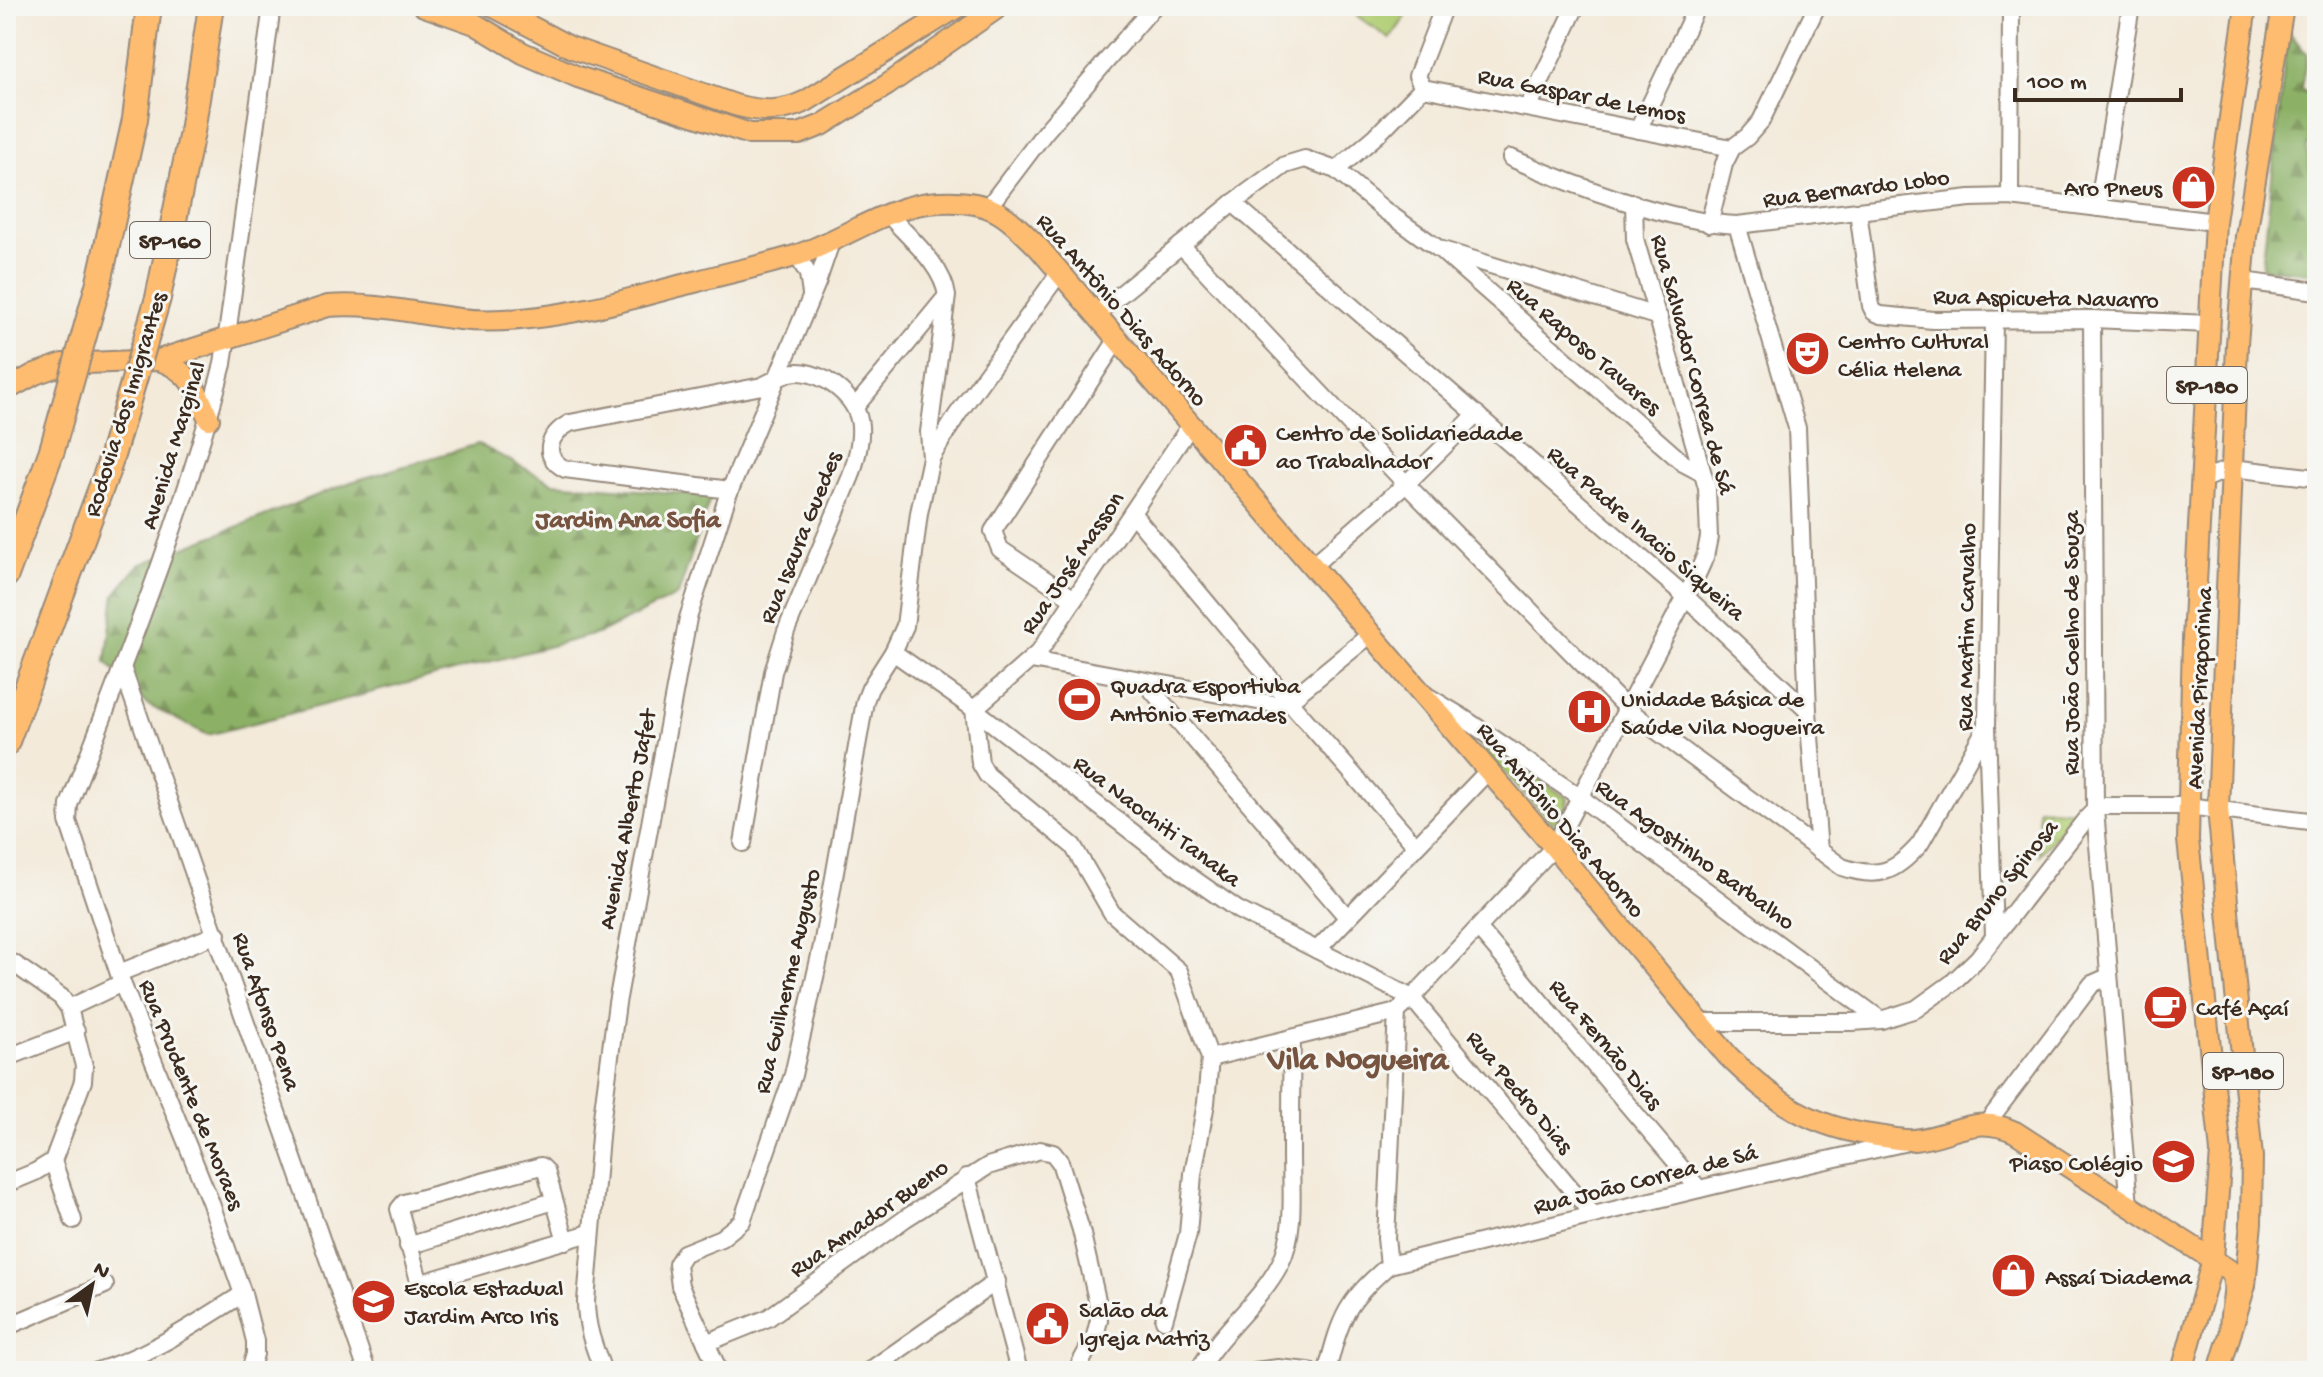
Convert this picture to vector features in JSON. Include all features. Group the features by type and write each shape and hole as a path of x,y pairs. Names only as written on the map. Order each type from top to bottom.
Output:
{"highway":[{"name":"SP-160","path":"6,575 52,450 99,282 135,119 149,6"},
{"name":"Rodovia dos Imigrantes","path":"6,744 108,469 158,298 192,132 211,6"}],"main road":[{"path":"424,6 463,19 539,61 578,77 750,134 775,136 810,130 887,85 1000,6"},
{"path":"439,6 478,18 485,14 485,6"},
{"path":"492,6 570,47 757,111 790,109 806,101 959,6"},
{"name":"Avenida Piraporinha","path":"2182,1371 2213,1259 2221,1152 2187,806 2215,222 2246,6"},
{"name":"Avenida Piraporinha","path":"2219,1371 2245,1285 2252,1180 2218,809 2237,344 2246,236 2283,6"},
{"path":"887,85 904,60 936,36 939,19"},
{"path":"494,36 496,23 503,20 540,42 556,48 570,47"},
{"path":"6,390 35,374 63,364 159,360 328,306 352,304 463,320 498,320 574,311 797,255 889,215 936,202 989,206"},
{"name":"Rua Antônio Dias Adorno","path":"989,206 1009,218 1060,272 1554,847 1728,1056 1783,1105 1808,1119 1849,1132 1912,1141 1987,1123"},
{"path":"159,360 176,366 188,377 209,419"},
{"path":"1987,1123 2015,1132 2229,1270 2234,1280 2229,1320 2231,1331"}],"street":[{"name":"Avenida Marginal","path":"73,835 68,821 69,805 122,667 209,419 223,364 272,6"},
{"path":"989,206 1045,132 1154,6"},
{"path":"1528,108 1576,6"},
{"path":"1638,130 1697,6"},
{"path":"1709,224 1724,164 1732,148 1761,121 1817,6"},
{"path":"2010,197 2011,6"},
{"path":"2098,208 2131,6"},
{"path":"1336,170 1376,136 1423,88 1417,76 1446,7"},
{"name":"Rua Gaspar de Lemos","path":"1423,88 1732,148"},
{"name":"Rua Bernardo Lobo","path":"1511,158 1634,203 1709,224 1737,225 1970,198 2010,197 2215,222"},
{"path":"1095,315 1233,203 1294,160 1316,161 1336,170 1384,210 1439,249 1659,317"},
{"name":"Rua Padre Inacio Siqueira","path":"1233,203 1684,595 1808,711"},
{"name":"Rua Salvador Correa de Sá","path":"1210,1058 1397,1012 1412,998 1554,847 1705,557 1709,537 1707,488 1635,239 1634,203"},
{"name":"Rua Aspicueta Navarro","path":"1858,211 1871,306 1874,312 1881,315 1933,320 2092,319 2210,324"},
{"path":"889,215 938,271 947,296 932,399 929,432 931,458 919,513 905,626 893,652"},
{"path":"1737,225 1797,428 1808,711 1819,851"},
{"name":"Avenida Alberto Jafet","path":"603,1371 586,1320 590,1233 604,1093 617,1003 685,633 705,561 730,490 831,242"},
{"path":"1181,245 1406,484 1627,709 1842,867 1877,874 1894,868 1920,844 1987,726"},
{"name":"Rua Raposo Tavares","path":"1439,249 1683,463 1702,473"},
{"path":"797,255 808,274 811,295"},
{"path":"931,458 957,415 1060,272"},
{"path":"2243,281 2317,291"},
{"path":"730,490 565,469 554,461 550,445 554,433 570,423 762,386 789,373 818,376 856,406 947,296"},
{"name":"Rua João Coelho de Souza","path":"2092,319 2095,810 2129,1206"},
{"name":"Rua Martim Carvalho","path":"1994,320 1987,726 1994,936"},
{"path":"1074,599 1000,549 993,531 1117,340"},
{"path":"932,399 957,415"},
{"name":"Rua Isaura Guedes","path":"743,843 773,672 786,631 859,452 861,422 856,406"},
{"path":"1311,567 1406,484 1477,414"},
{"name":"Rua José Masson","path":"974,709 1031,660 1048,641 1190,426"},
{"path":"2203,479 2232,468 2317,478"},
{"path":"1132,513 1289,701 1415,845"},
{"path":"1031,660 1274,704 1289,701 1371,634"},
{"name":"Rua Naochiti Tanaka","path":"893,652 974,709 1185,873 1238,910 1412,998"},
{"name":"Rua Guilherme Augusto","path":"706,1343 680,1286 676,1268 681,1256 721,1238 742,1221 793,1075 822,946 865,701 893,652"},
{"name":"Rua Afonso Pena","path":"122,667 367,1371"},
{"path":"1144,681 1347,917"},
{"name":"Rua Agostinho Barbalho","path":"1421,693 1581,798 1881,1020"},
{"path":"974,709 980,763 987,775 1073,846 1112,913 1179,971 1210,1058 1206,1103 1193,1174 1188,1234 1164,1320"},
{"path":"1456,733 1479,729"},
{"path":"1317,950 1487,772"},
{"path":"2095,810 2112,805 2187,806 2317,822"},
{"name":"Rua Bruno Spinosa","path":"1698,1022 1827,1023 1881,1020 1908,1012 1935,997 1978,958 2095,810"},
{"name":"Rua Prudente de Moraes","path":"73,835 121,978 210,1201 243,1294 255,1341 250,1371"},
{"name":"Rua Fernão Dias","path":"1479,929 1699,1189"},
{"path":"69,1008 121,978 217,934"},
{"path":"6,961 61,997 69,1008 84,1066 83,1081 53,1161 6,1184"},
{"path":"1987,1123 2092,984 2108,977"},
{"name":"Rua Pedro Dias","path":"1412,998 1593,1215"},
{"path":"1327,1371 1336,1333 1345,1313 1359,1291 1389,1265 1386,1238 1397,1012"},
{"path":"6,1058 76,1031"},
{"path":"1198,1371 1210,1350 1270,1279 1281,1262 1289,1236 1292,1038"},
{"name":"Rua João Correa de Sá","path":"1389,1265 1699,1189 1912,1141"},
{"name":"Rua Amador Bueno","path":"706,1343 768,1318 967,1177 988,1166 1040,1150 1053,1153 1060,1162 1084,1244 1099,1320 1095,1336 1076,1371"},
{"path":"53,1161 73,1220"},
{"path":"566,1241 546,1171 541,1166 404,1203 399,1209 418,1277 425,1282 566,1241 590,1233"},
{"path":"967,1177 1019,1371"},
{"path":"408,1246 554,1201"},
{"path":"869,1371 997,1281"},
{"path":"6,1327 105,1285"},
{"path":"97,1371 149,1352 243,1294"},
{"path":"706,1343 719,1371"},
{"path":"1255,1371 1278,1368 1309,1371"}],"green space":[{"path":"1343,6 1413,6 1390,39"},
{"path":"2288,31 2307,54 2301,88 2317,102 2317,126 2307,147 2312,185 2317,186 2317,274 2262,268"},
{"path":"478,444 553,483 711,496 678,595 600,633 208,735 148,705 106,662 115,594 139,565 351,482"},
{"path":"1479,738 1568,799 1566,811 1557,823 1551,822 1475,740"},
{"path":"2038,808 2078,811 2039,855"}],"place":[{"name":"Aro Pneus","path":"2193,187"},
{"name":"Centro Cultural Célia Helena","path":"1807,354"},
{"name":"Centro de Solidariedade ao Trabalhador","path":"1245,446"},
{"name":"Quadra Esportivba Antônio Fernades","path":"1079,699"},
{"name":"Unidade Básica de Saúde Vila Nogueira","path":"1590,712"},
{"name":"Café Açaí","path":"2165,1007"},
{"name":"Piaso Colégio","path":"2174,1162"},
{"name":"Assaí Diadema","path":"2014,1276"},
{"name":"Escola Estadual Jardim Arco Iris","path":"373,1301"},
{"name":"Salão da Igreja Matriz","path":"1048,1323"}],"district":[{"name":"Jardim Ana Sofia","path":"628,518"},
{"name":"Vila Nogueira","path":"1358,1057"}]}
